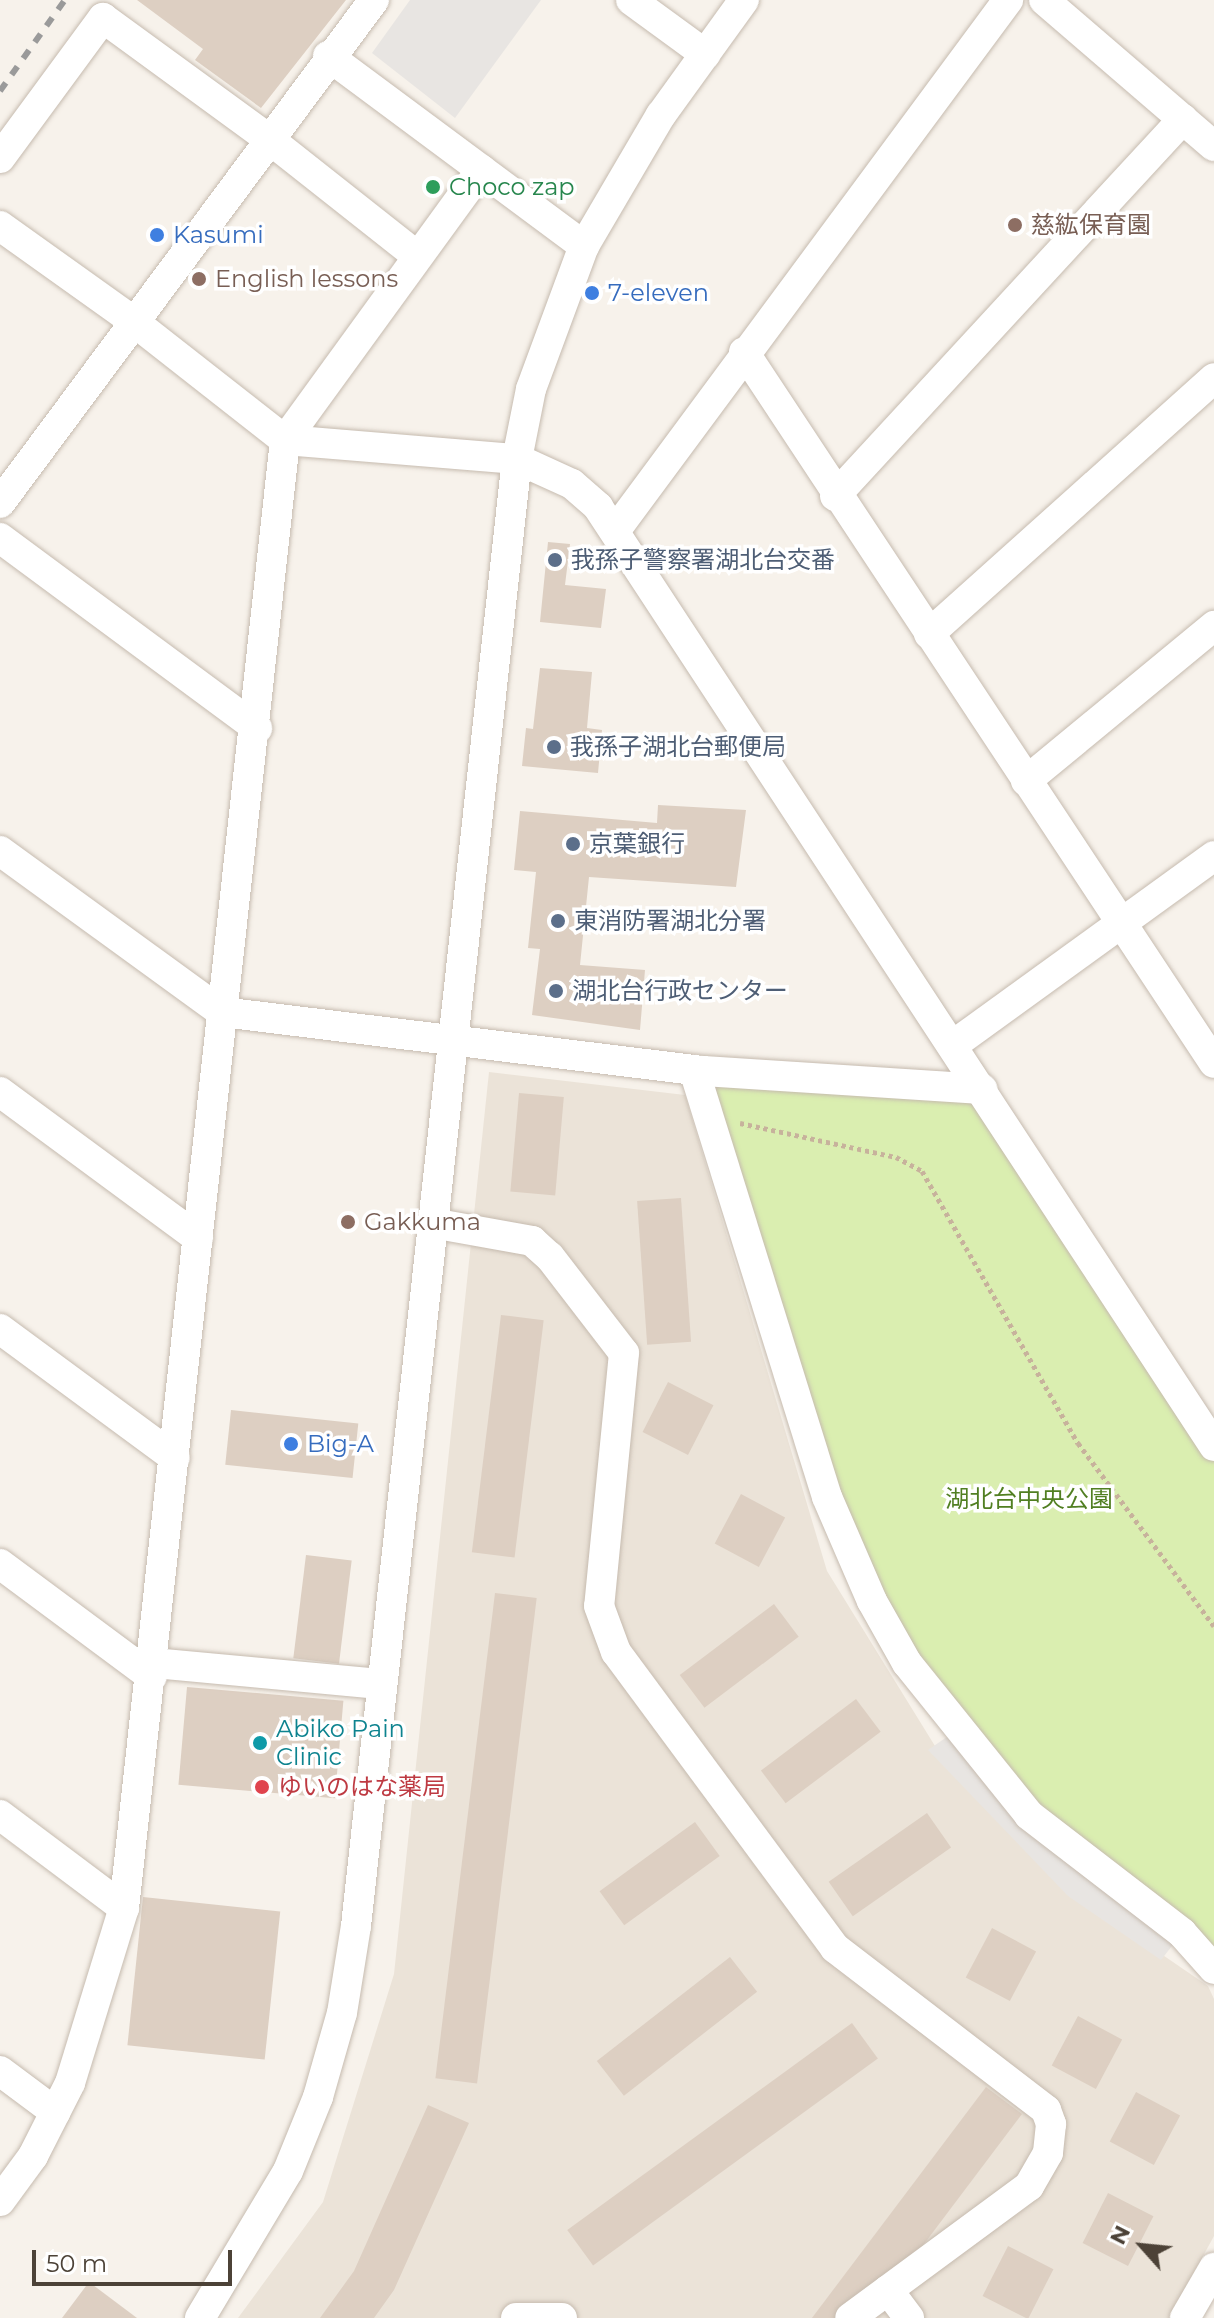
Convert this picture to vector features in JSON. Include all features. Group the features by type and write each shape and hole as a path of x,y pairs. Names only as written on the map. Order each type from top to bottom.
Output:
{"street":[{"path":"631,0 705,54"},
{"path":"200,2318 258,2229 318,2097 342,2013 356,1926 517,459 551,322 584,246 631,163 744,0"},
{"path":"615,531 744,352 1008,0"},
{"path":"1044,0 1214,146"},
{"path":"0,503 368,3"},
{"path":"0,158 103,18 269,139 417,256"},
{"path":"328,56 584,246"},
{"path":"835,496 1183,119"},
{"path":"0,2201 33,2156 55,2112 110,1964 124,1908 153,1670 222,1012 257,728 285,440 481,170"},
{"path":"0,226 133,321 285,440 517,459 572,484 615,531 1211,1434"},
{"path":"744,352 835,496 1214,1063"},
{"path":"929,634 1214,378"},
{"path":"0,538 257,728"},
{"path":"1026,781 1214,626"},
{"path":"0,851 222,1012 454,1043 694,1070 982,1089"},
{"path":"953,1045 1214,856"},
{"path":"694,1070 827,1497 872,1601 907,1663 1029,1815 1182,1933 1214,1969"},
{"path":"0,1092 198,1238"},
{"path":"432,1223 532,1241 550,1257 624,1353 599,1606 616,1652 835,1948 1046,2110 1051,2124 1048,2153 1029,2186 850,2318"},
{"path":"0,1329 175,1458"},
{"path":"0,1564 153,1670 381,1684"},
{"path":"0,1815 124,1908"},
{"path":"0,2071 55,2112"},
{"path":"1185,2318 1214,2268"},
{"path":"888,2290 909,2318"},
{"path":"516,2318 562,2318"}],"path":[{"path":"709,1117 896,1157 922,1171 1078,1443 1214,1626"}],"shaded area":[{"path":"410,0 541,0 455,118 372,53"},
{"path":"489,1072 685,1095 827,1571 943,1759 1078,1897 1208,1986 1214,1999 1214,2236 1169,2318 238,2318 323,2202 394,1974"},
{"path":"957,1730 1182,1933 1161,1960 1068,1896 928,1750"}],"green space":[{"name":"湖北台中央公園","path":"703,1071 982,1089 1214,1446 1214,1969 1069,1848 872,1601"}],"building":[{"path":"137,0 346,0 261,108 195,60 203,49"},
{"path":"548,542 570,544 565,585 606,589 601,628 540,622"},
{"path":"540,668 592,672 587,728 602,730 598,773 522,766 526,728 533,729"},
{"path":"658,805 746,810 736,887 589,877 580,965 645,970 640,1030 532,1015 540,949 528,948 536,872 514,870 520,811 657,823"},
{"path":"519,1093 564,1097 555,1196 510,1192"},
{"path":"681,1198 691,1342 647,1345 637,1201"},
{"path":"501,1315 544,1320 515,1557 472,1552"},
{"path":"668,1382 713,1405 688,1455 643,1432"},
{"name":"Big-A","path":"231,1410 358,1423 353,1478 225,1465"},
{"path":"741,1494 785,1517 759,1567 715,1543"},
{"path":"306,1555 352,1561 339,1664 293,1658"},
{"path":"495,1593 537,1598 477,2083 435,2078"},
{"path":"774,1604 799,1637 704,1708 680,1675"},
{"name":"Abiko Pain Clinic","path":"187,1687 343,1701 335,1798 178,1785"},
{"path":"856,1699 881,1732 786,1803 761,1771"},
{"path":"927,1813 951,1847 853,1916 829,1882"},
{"path":"695,1822 720,1856 624,1925 600,1891"},
{"path":"143,1897 280,1911 265,2060 127,2045"},
{"path":"992,1928 1036,1951 1010,2001 966,1977"},
{"path":"730,1957 757,1992 624,2096 597,2061"},
{"path":"1078,2016 1122,2039 1096,2089 1052,2065"},
{"path":"852,2023 878,2059 593,2265 567,2230"},
{"path":"986,2087 1022,2114 868,2318 812,2318"},
{"path":"1136,2092 1180,2115 1154,2165 1110,2141"},
{"path":"428,2105 469,2123 394,2290 374,2318 320,2318 354,2271"},
{"path":"1108,2193 1153,2216 1128,2266 1083,2243"},
{"path":"1008,2246 1053,2269 1029,2318 983,2296"},
{"path":"89,2282 137,2318 62,2318"}],"railway":[{"path":"0,91 65,0"}],"place":[{"name":"Choco zap","path":"433,187"},
{"name":"慈紘保育園","path":"1015,225"},
{"name":"Kasumi","path":"157,235"},
{"name":"English lessons","path":"199,279"},
{"name":"7-eleven","path":"592,293"},
{"name":"我孫子警察署湖北台交番","path":"555,560"},
{"name":"我孫子湖北台郵便局","path":"554,747"},
{"name":"京葉銀行","path":"573,844"},
{"name":"東消防署湖北分署","path":"558,921"},
{"name":"湖北台行政センター","path":"556,991"},
{"name":"Gakkuma","path":"348,1222"},
{"name":"Big-A","path":"291,1444"},
{"name":"Abiko Pain Clinic","path":"260,1743"},
{"name":"ゆいのはな薬局","path":"262,1787"}]}
